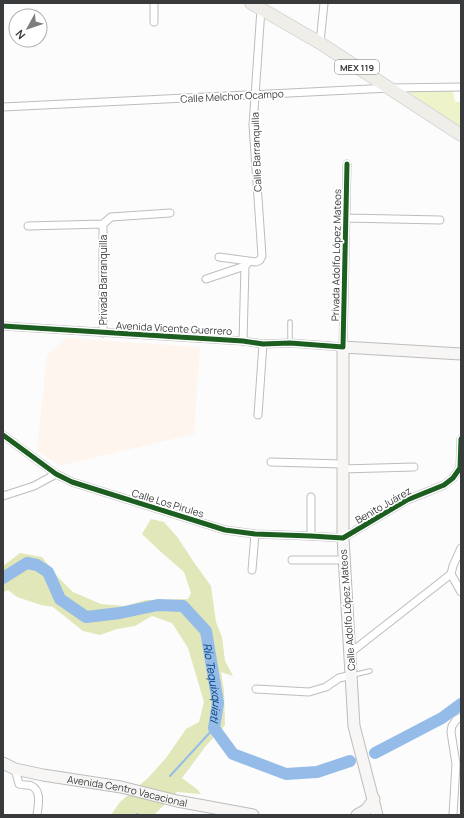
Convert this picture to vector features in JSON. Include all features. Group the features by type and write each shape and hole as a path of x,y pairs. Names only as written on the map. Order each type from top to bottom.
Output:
{"main road":[{"name":"MEX 119","path":"256,6 320,43 461,135"},
{"name":"Avenida Vicente Guerrero","path":"343,347 461,354"},
{"name":"Calle Adolfo López Mateos","path":"343,347 343,538 354,726 378,815"},
{"name":"Avenida Centro Vacacional","path":"3,763 15,769 43,775 121,787 177,801 253,815"},
{"path":"357,815 366,810 374,799"}],"street":[{"path":"154,3 154,22"},
{"path":"320,43 324,3"},
{"name":"Calle Barranquilla","path":"247,264 260,260 262,256 253,125 255,95 256,6"},
{"name":"Calle Melchor Ocampo","path":"3,107 390,88 461,87"},
{"name":"Privada Adolfo López Mateos","path":"343,347 347,164"},
{"name":"Privada Barranquilla","path":"102,333 103,224 111,217 122,215 170,213"},
{"path":"346,218 440,220"},
{"path":"28,226 103,224"},
{"path":"219,257 247,264"},
{"path":"206,279 247,264"},
{"path":"243,341 247,264"},
{"name":"Avenida Vicente Guerrero","path":"3,326 243,341 263,344 290,343 343,347"},
{"path":"258,414 263,344"},
{"name":"Calle Los Pirules","path":"3,435 56,474 72,482 225,530 255,534 343,538"},
{"name":"Benito Juárez","path":"343,538 407,500 444,485 453,478 460,468 461,439"},
{"path":"271,462 342,467 414,467"},
{"path":"3,496 34,486 56,474"},
{"path":"311,497 311,536"},
{"path":"252,570 255,534"},
{"path":"461,548 452,566 451,574 461,592"},
{"path":"292,560 344,560"},
{"path":"350,653 451,574"},
{"path":"256,689 309,692 326,687 339,678 352,675"},
{"path":"455,814 456,764 452,726 456,720 461,717"},
{"path":"15,769 19,784 32,786 37,791 37,815"}],"lane":[{"path":"290,322 290,343"},
{"path":"352,675 370,671"}],"shaded area":[{"path":"66,338 200,347 194,434 60,466 37,451 47,355"}],"green space":[{"path":"453,90 455,102 461,102 461,129 409,92"},
{"path":"151,519 164,522 178,538 211,586 216,622 222,637 225,661 233,676 221,672 224,690 225,725 205,747 182,778 201,794 177,792 154,815 111,815 120,802 148,778 166,758 186,729 199,722 204,702 188,648 172,623 152,616 135,626 117,629 100,635 83,631 53,607 41,605 17,597 8,590 3,592 3,566 20,553 42,557 57,576 73,592 101,604 125,606 146,600 188,599 191,593 184,572 142,534"}],"waterway":[{"name":"Río Tequixquiatl","path":"3,578 27,563 37,565 48,572 60,599 86,617 120,613 158,605 183,606 206,631 218,703 214,728 233,754 286,774 317,772 350,761"},
{"name":"Río Tequixquiatl","path":"375,753 442,718 461,704"},
{"path":"170,776 214,728"}],"cycle path":[{"path":"3,326 243,341 263,344 290,343 343,347 347,164"},
{"path":"3,435 56,474 72,482 225,530 255,534 343,538 407,500 444,485 453,478 460,468 461,439"}]}
